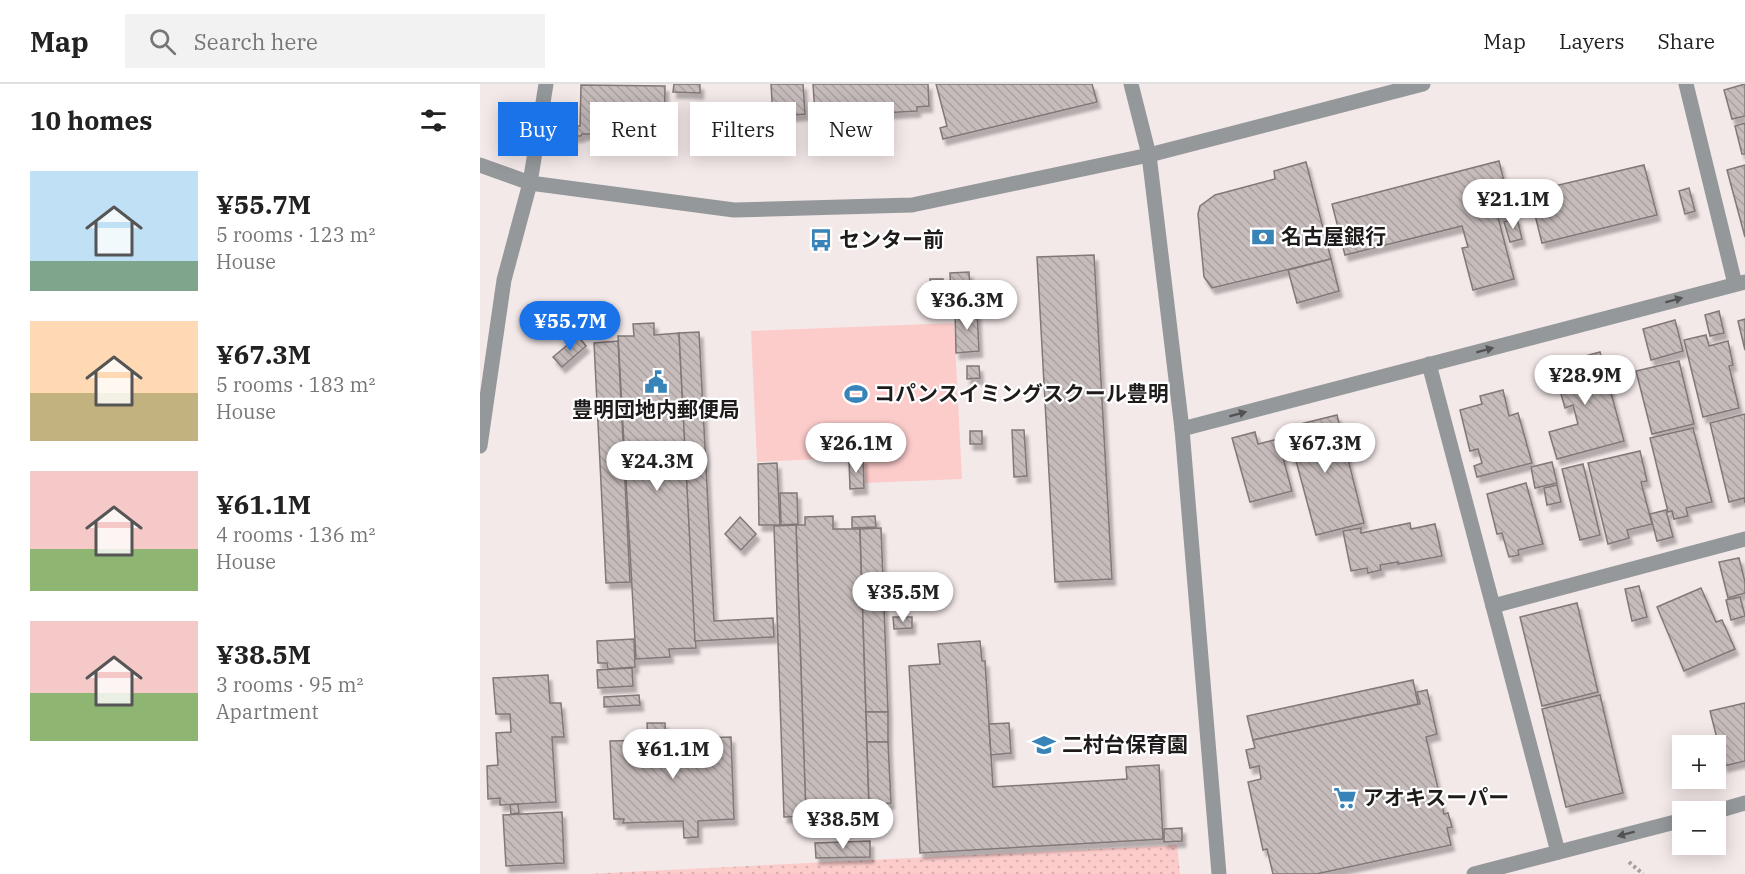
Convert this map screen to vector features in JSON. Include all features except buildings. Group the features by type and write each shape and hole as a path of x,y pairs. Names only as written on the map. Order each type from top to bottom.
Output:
{"street":[{"path":"480,446 504,280 530,183 546,84"},
{"path":"1131,84 1149,155 1182,429 1219,874"},
{"path":"480,165 530,183 734,210 912,205 1149,155 1423,84"},
{"path":"1182,429 1740,283 1686,84"},
{"path":"1429,364 1558,852"},
{"path":"1493,606 1745,539"},
{"path":"1726,809 1745,804"},
{"path":"1474,874 1672,823"}],"path":[{"path":"1629,861 1643,874"}],"shaded area":[{"name":"コパンスイミングスクール豊明","path":"954,323 962,479 865,483 863,457 757,462 751,331"},
{"path":"1177,845 1180,874 586,874"}],"place":[{"name":"名古屋銀行","path":"1263,237"},
{"name":"センター前","path":"821,240"},
{"name":"豊明団地内郵便局","path":"656,382"},
{"name":"コパンスイミングスクール豊明","path":"856,394"},
{"name":"二村台保育園","path":"1044,745"},
{"name":"アオキスーパー","path":"1345,798"}]}
